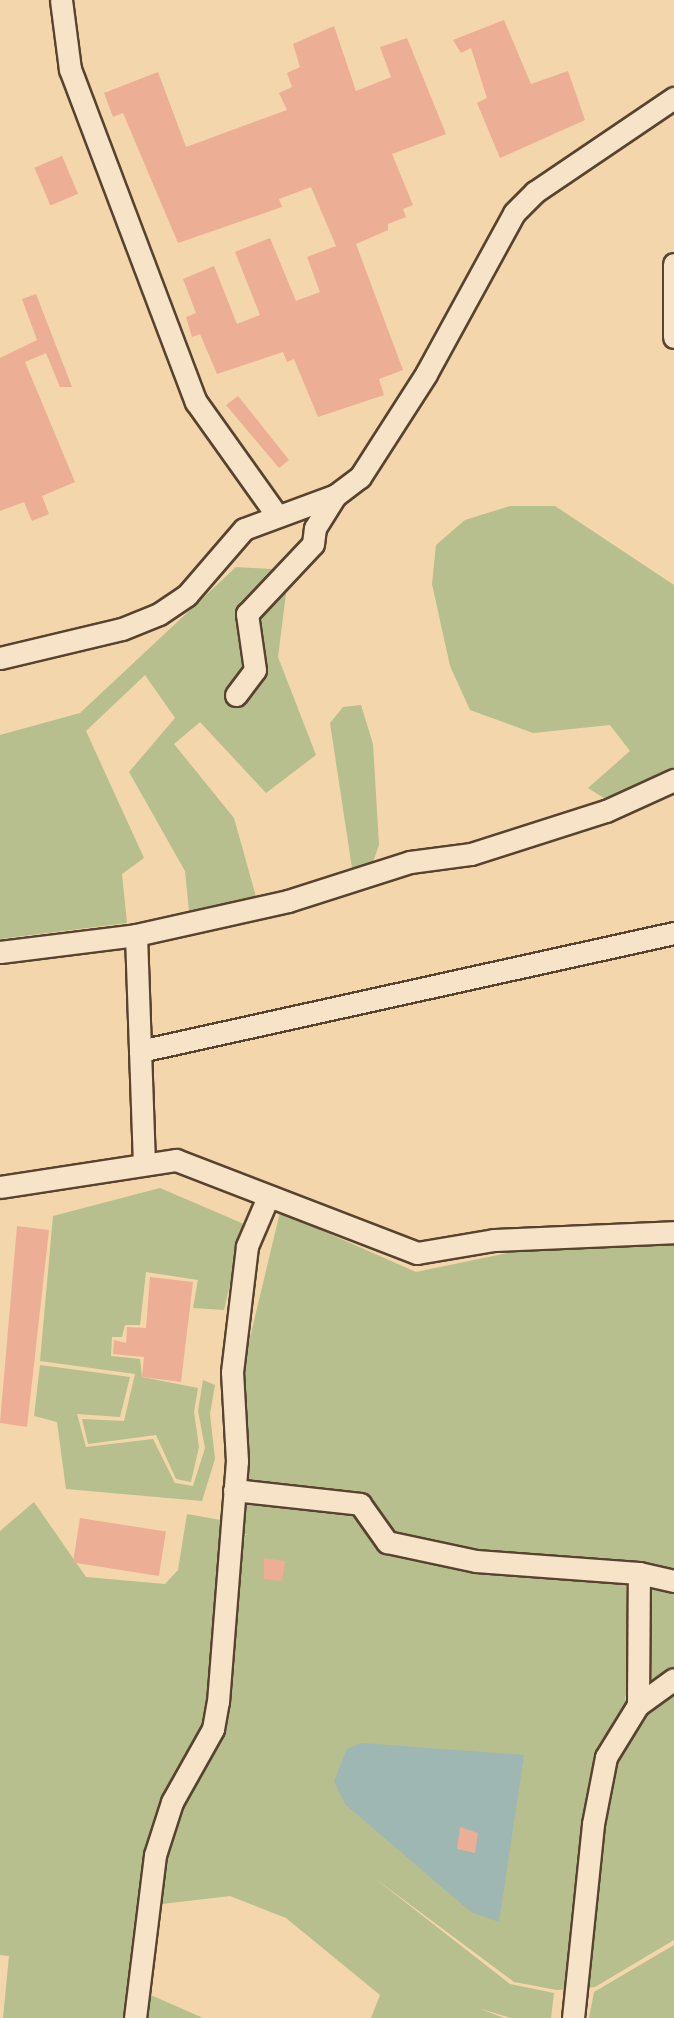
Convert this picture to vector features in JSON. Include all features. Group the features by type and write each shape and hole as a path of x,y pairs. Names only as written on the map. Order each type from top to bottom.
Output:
{"street":[{"path":"61,0 70,69 196,402 276,514"},
{"path":"236,695 255,670 247,614 313,544 315,528 336,495 380,453 514,213 535,192 674,98"},
{"path":"674,264 674,337"},
{"path":"0,658 122,629 159,614 188,595 244,529 276,514 336,495"},
{"path":"0,952 136,935 288,901 410,862 471,854 606,811 674,780"},
{"path":"140,1051 674,933"},
{"path":"136,935 144,1164"},
{"path":"0,1187 176,1160 417,1253 494,1240 674,1232"},
{"path":"135,2018 155,1856 171,1802 213,1729 218,1702 234,1490 232,1372 245,1257 268,1197"},
{"path":"234,1490 360,1504 387,1542 476,1561 639,1573 674,1581"},
{"path":"638,1705 639,1573"},
{"path":"573,2018 599,1785 606,1757 638,1705 674,1679"}],"green space":[{"path":"510,506 555,506 674,585 674,773 604,798 588,788 630,751 610,725 533,733 470,710 450,666 432,584 436,545 465,520"},
{"path":"236,567 289,570 278,657 316,755 266,793 200,722 174,744 234,818 258,904 190,921 185,871 129,772 175,718 145,675 86,731 144,858 122,874 127,923 0,939 0,735 80,713"},
{"path":"361,705 373,744 379,845 373,862 352,868 330,723 343,707"},
{"path":"160,1188 244,1224 224,1310 193,1308 198,1280 146,1272 140,1325 125,1325 122,1337 112,1337 111,1356 140,1359 142,1377 198,1388 194,1412 199,1447 191,1482 176,1479 156,1435 88,1444 82,1419 124,1421 135,1374 40,1361 53,1216"},
{"path":"280,1212 416,1272 536,1247 674,1240 674,1582 449,1552 386,1534 374,1504 246,1482 237,1417 243,1367"},
{"path":"40,1365 130,1377 120,1417 77,1414 86,1447 153,1439 175,1483 193,1486 205,1448 198,1411 203,1380 215,1385 210,1414 215,1459 202,1501 66,1489 57,1422 34,1416"},
{"path":"240,1485 360,1504 395,1551 626,1577 632,1687 625,1697 633,1727 674,1687 674,1940 595,1987 557,1990 514,1982 373,1877 510,1984 554,1993 551,2018 511,2018 478,2008 504,2018 371,2018 380,1995 286,1918 230,1896 154,1905 159,1843 215,1733 238,1535 249,1535 233,1532"},
{"path":"34,1502 86,1577 165,1584 178,1570 187,1514 226,1521 214,1721 154,1848 129,2018 3,2018 9,1956 0,1955 0,1531"},
{"path":"640,1581 674,1586 674,1667 646,1686"},
{"path":"674,1945 674,2018 589,2018 594,1992"},
{"path":"144,1992 203,2018 144,2018"}],"water":[{"path":"361,1743 524,1755 499,1922 471,1912 345,1804 334,1781 347,1749"}],"building":[{"path":"504,20 531,84 568,71 585,120 500,158 477,103 487,98 471,48 461,53 453,40"},
{"path":"334,26 356,91 391,77 380,47 407,38 446,134 392,154 413,205 403,209 406,217 388,224 388,230 356,244 403,370 379,379 384,395 318,417 294,359 287,362 283,352 217,374 200,334 192,337 186,317 196,313 183,279 214,266 237,324 260,315 235,252 270,238 296,301 320,292 307,257 336,246 311,187 279,199 282,207 178,243 123,113 113,117 104,93 158,72 186,147 287,110 279,93 292,87 287,73 300,67 293,44"},
{"path":"62,156 78,194 50,205 34,168"},
{"path":"36,294 72,387 60,387 46,353 25,362 75,482 42,496 49,514 32,521 24,502 0,511 0,358 37,340 22,299"},
{"path":"238,396 289,460 279,468 226,405"},
{"path":"17,1226 49,1230 27,1427 0,1423"},
{"path":"150,1277 193,1282 181,1382 142,1377 144,1357 113,1354 114,1340 126,1343 127,1327 146,1328"},
{"path":"80,1518 166,1532 159,1576 73,1562"},
{"path":"264,1558 285,1561 282,1581 264,1579"},
{"path":"460,1827 478,1833 475,1853 457,1849"}]}
